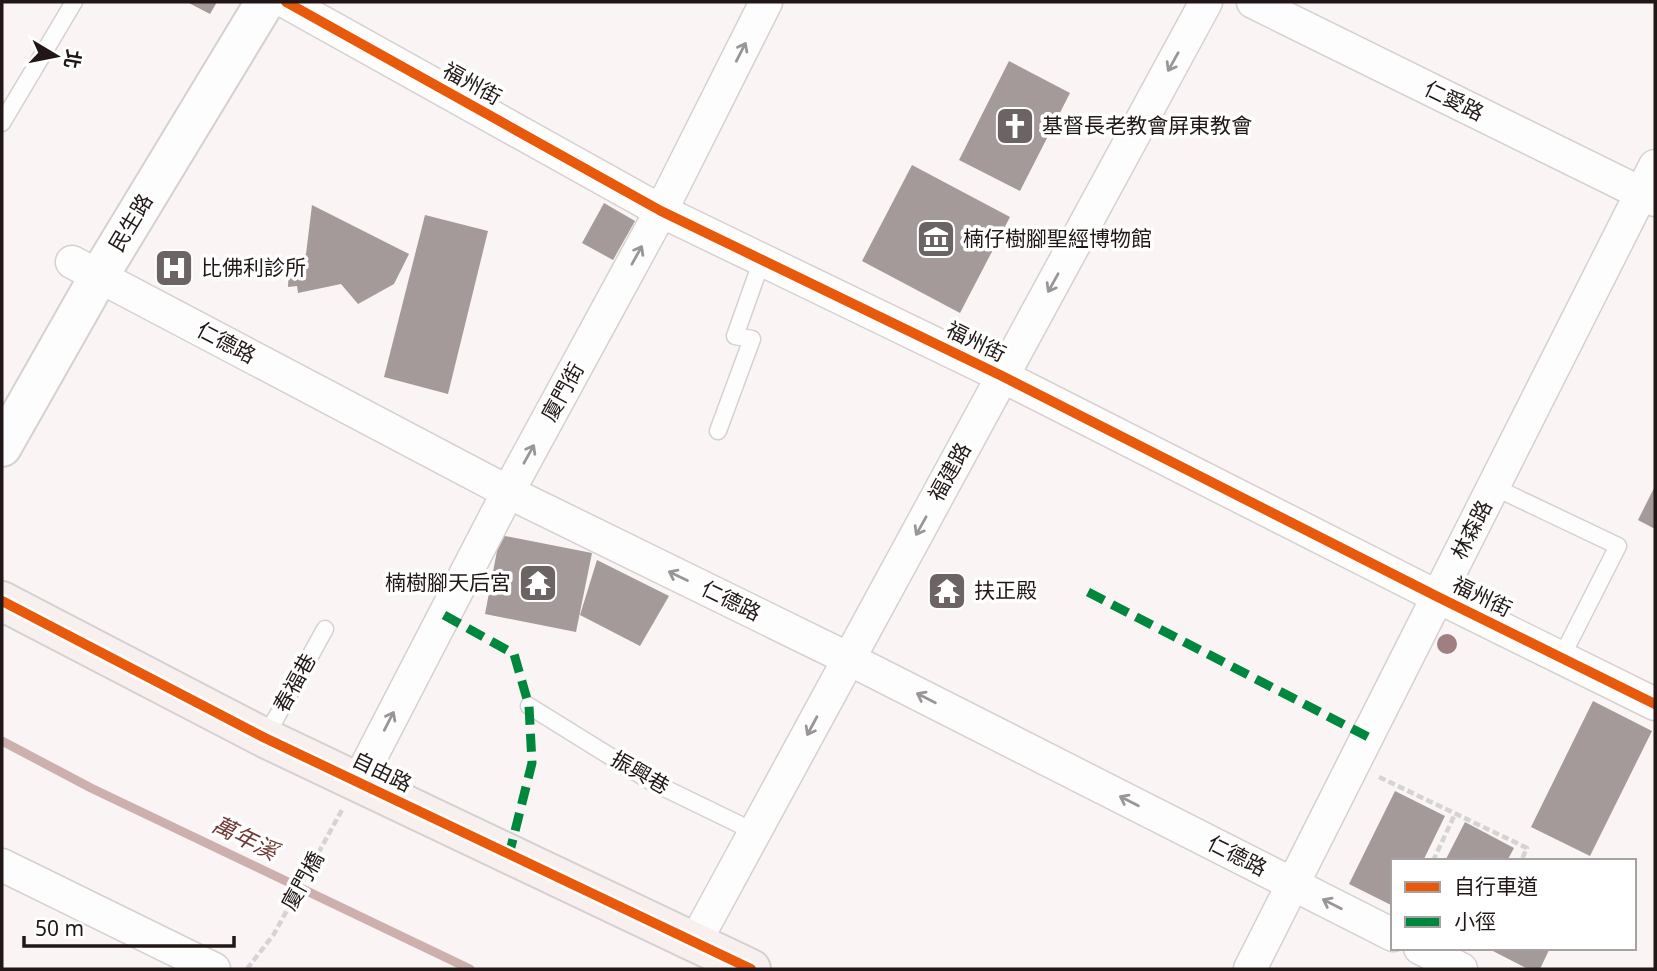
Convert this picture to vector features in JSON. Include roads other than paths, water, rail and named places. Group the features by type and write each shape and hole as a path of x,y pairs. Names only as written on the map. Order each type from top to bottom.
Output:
{"main road":[{"name":"自由路","path":"2,601 265,738 751,969"}],"street":[{"name":"民生路","path":"2,447 85,269 265,2"},
{"name":"福州街","path":"286,2 661,211 1002,376 1655,704"},
{"name":"廈門街","path":"358,782 508,492 661,211 766,2"},
{"name":"福建路","path":"695,942 1206,2"},
{"name":"仁愛路","path":"1253,2 1651,187"},
{"name":"林森路","path":"1250,969 1494,487 1651,187"},
{"name":"仁德路","path":"85,269 508,492 849,659 1391,934"},
{"path":"2,865 214,969"},
{"path":"1424,950 1461,969"}],"lane":[{"path":"2,123 74,2"},
{"path":"718,430 752,340 735,336 762,260"},
{"path":"1494,487 1618,546 1561,658"},
{"name":"春福巷","path":"265,738 326,629"},
{"name":"振興巷","path":"529,706 650,781 755,832"}],"waterway":[{"name":"萬年溪","path":"2,741 91,788 470,969"}],"place":[{"name":"基督長老教會屏東教會","path":"1015,126"},
{"name":"楠仔樹腳聖經博物館","path":"936,239"},
{"name":"比佛利診所","path":"174,268"},
{"name":"楠樹腳天后宮","path":"538,583"},
{"name":"扶正殿","path":"947,591"}]}
